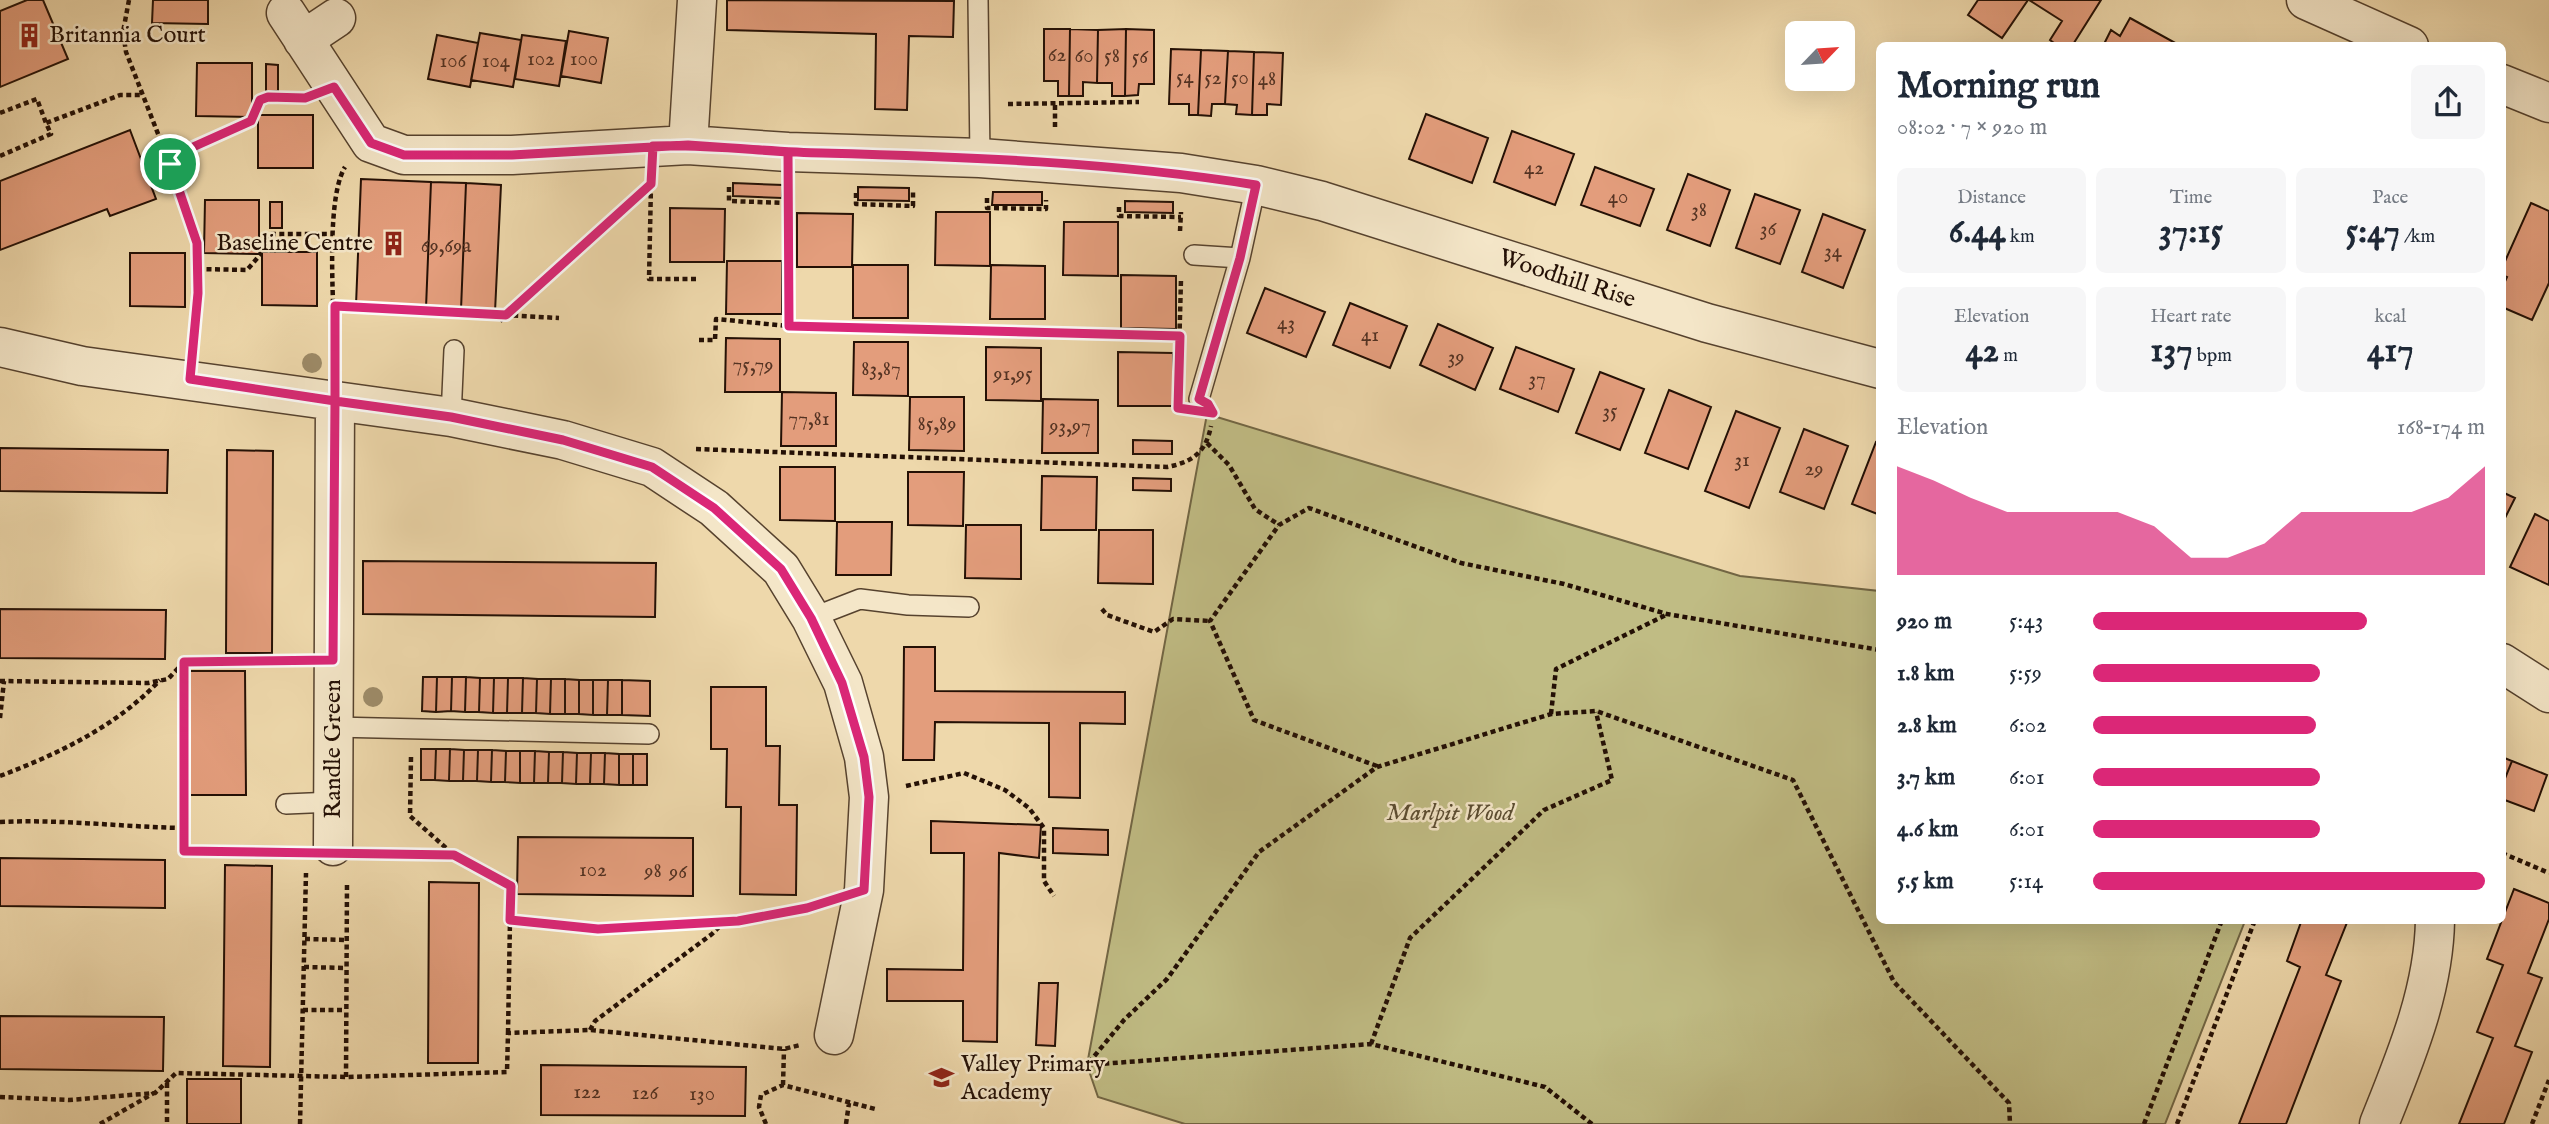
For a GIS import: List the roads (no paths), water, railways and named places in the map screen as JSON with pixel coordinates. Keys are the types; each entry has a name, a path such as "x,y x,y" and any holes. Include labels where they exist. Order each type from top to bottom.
{"street":[{"path":"688,145 697,0"},
{"path":"2306,0 2400,42"},
{"name":"Woodhill Rise","path":"337,18 295,27 371,143 404,155 512,155 688,145 788,152 980,158 1181,173 1256,185 1322,201 1707,323 1876,368"},
{"path":"2506,86 2549,103"},
{"path":"0,347 82,366 451,417 563,440 652,467 714,508 781,569 811,618 842,683 864,757 869,797 864,890 834,1035"},
{"name":"Randle Green","path":"331,859 335,401"},
{"path":"2506,666 2549,693"},
{"path":"2379,1124 2413,1036 2435,949 2435,924"}],"lane":[{"path":"978,0 980,158"},
{"path":"1199,399 1240,258 1256,185"},
{"path":"1187,250 1240,258"},
{"path":"451,417 454,350"},
{"path":"811,618 860,598 908,605 969,607"},
{"path":"334,727 649,734"},
{"path":"286,804 333,802"}],"place":[{"name":"Britannia Court","path":"29,35"},
{"name":"Baseline Centre","path":"393,243"},
{"name":"Valley Primary Academy","path":"941,1078"}],"park label":[{"name":"Marlpit Wood","path":"1450,813"}]}
